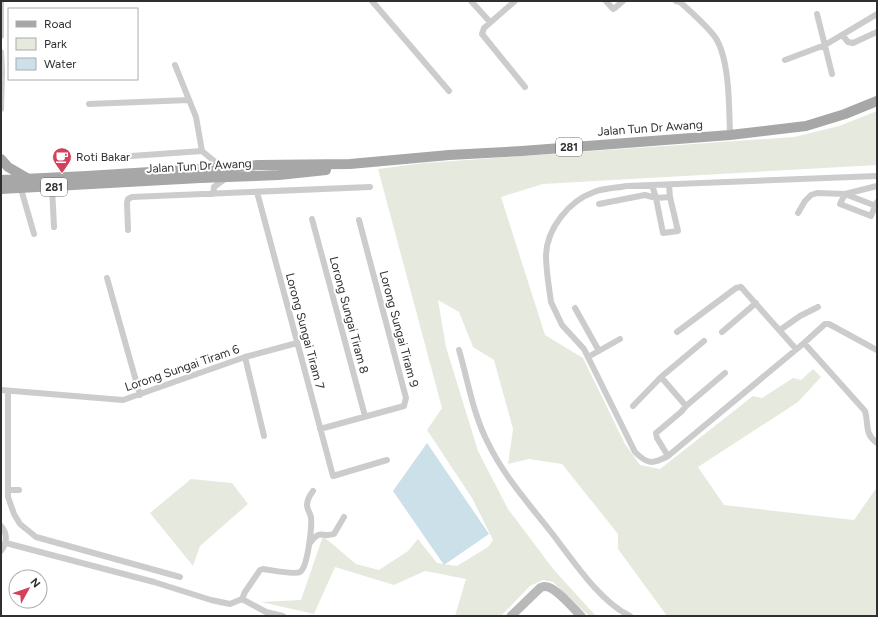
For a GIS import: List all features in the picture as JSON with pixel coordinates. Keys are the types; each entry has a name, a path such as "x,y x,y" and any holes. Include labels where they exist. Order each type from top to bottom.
{"main road":[{"name":"Jalan Tun Dr Awang","path":"6,189 52,187 200,173 226,166 350,164 449,154 522,151 730,135 806,126 846,114 877,101"},
{"path":"1,160 8,167 27,178"},
{"name":"Jalan Tun Dr Awang","path":"1,180 200,173 228,177 279,175 331,169 350,164"},
{"path":"1,198 6,189"}],"street":[{"path":"1,1 1,36"},
{"path":"372,1 449,91"},
{"path":"471,1 490,22"},
{"path":"515,1 490,22 482,31 483,37 525,87"},
{"path":"606,1 613,9 623,1"},
{"path":"676,1 680,2 703,23 716,38 722,53 727,77 730,135"},
{"path":"817,14 832,74"},
{"path":"785,60 825,45 877,14"},
{"path":"842,35 848,42 853,43 877,32"},
{"path":"1,52 1,108"},
{"path":"175,65 196,117 204,152 208,158 200,173 211,188 213,194"},
{"path":"89,104 189,100"},
{"path":"204,152 218,164 226,166"},
{"name":"Jalan Tun Dr Awang","path":"117,157 204,152"},
{"path":"798,213 805,200 811,195 817,193 845,194 861,191 874,187 874,176 670,186 652,185 605,189 594,192 581,198 570,206 553,229 548,241 546,255 552,306 562,326 581,345 588,357 635,452 648,462 657,462 668,456 825,324 829,324 877,350"},
{"path":"213,194 214,187 228,177"},
{"path":"861,177 861,191"},
{"path":"652,185 663,234 678,231 670,197 670,186"},
{"path":"52,187 54,227"},
{"path":"128,230 127,203 128,199 132,198 370,187"},
{"path":"21,189 34,234"},
{"name":"Lorong Sungai Tiram 7","path":"257,192 333,476 387,460"},
{"path":"845,194 876,204 870,216 840,204 845,194"},
{"path":"599,204 645,195 656,198 670,197"},
{"name":"Lorong Sungai Tiram 8","path":"312,220 366,416"},
{"name":"Lorong Sungai Tiram 9","path":"320,429 404,406 406,398 359,220"},
{"path":"107,278 140,395"},
{"path":"677,332 738,287 744,288 796,349"},
{"path":"722,332 756,303"},
{"path":"575,308 599,351"},
{"path":"780,330 800,316 818,308"},
{"path":"588,357 620,339"},
{"path":"633,406 661,377 704,341"},
{"name":"Lorong Sungai Tiram 6","path":"1,390 123,400 245,357 297,343"},
{"path":"804,343 865,411 867,417 868,434 873,441 877,443"},
{"path":"459,350 474,410 487,442 500,467 594,586 624,613 630,616"},
{"path":"245,357 264,436"},
{"path":"668,456 656,435 686,406 725,373"},
{"path":"661,377 686,406"},
{"path":"8,391 8,490 10,504 20,524 36,537 180,577"},
{"path":"8,490 19,490"},
{"path":"6,543 154,582 211,600 230,604 242,598 260,570 263,569 295,573 300,572 306,563 311,519 307,507 309,496 313,491"},
{"path":"309,544 318,534 334,534 344,517"},
{"path":"1,526 5,533 6,543 1,550"},
{"path":"511,616 538,589 543,586 554,590 581,616"},
{"path":"242,598 266,612 283,616"}],"green space":[{"path":"877,111 877,165 543,184 501,197 545,335 583,358 625,444 640,465 660,469 753,396 762,398 793,378 801,380 813,369 821,377 798,402 698,467 724,505 854,520 877,487 877,616 667,616 618,549 618,534 562,464 529,459 508,464 513,429 494,360 473,347 459,312 438,300 446,347 478,451 508,509 554,570 596,616 589,616 553,582 543,580 530,586 501,616 455,616 466,579 425,571 394,585 335,567 314,614 261,602 301,600 323,536 356,564 379,570 408,551 418,539 437,563 457,566 488,547 493,540 472,498 427,430 442,408 378,169 424,163 794,137 839,126"},
{"path":"191,479 232,483 248,504 200,546 193,566 150,513"}],"water":[{"path":"427,443 489,534 444,565 393,491"}],"place":[{"name":"Roti Bakar","path":"62,174"}]}
